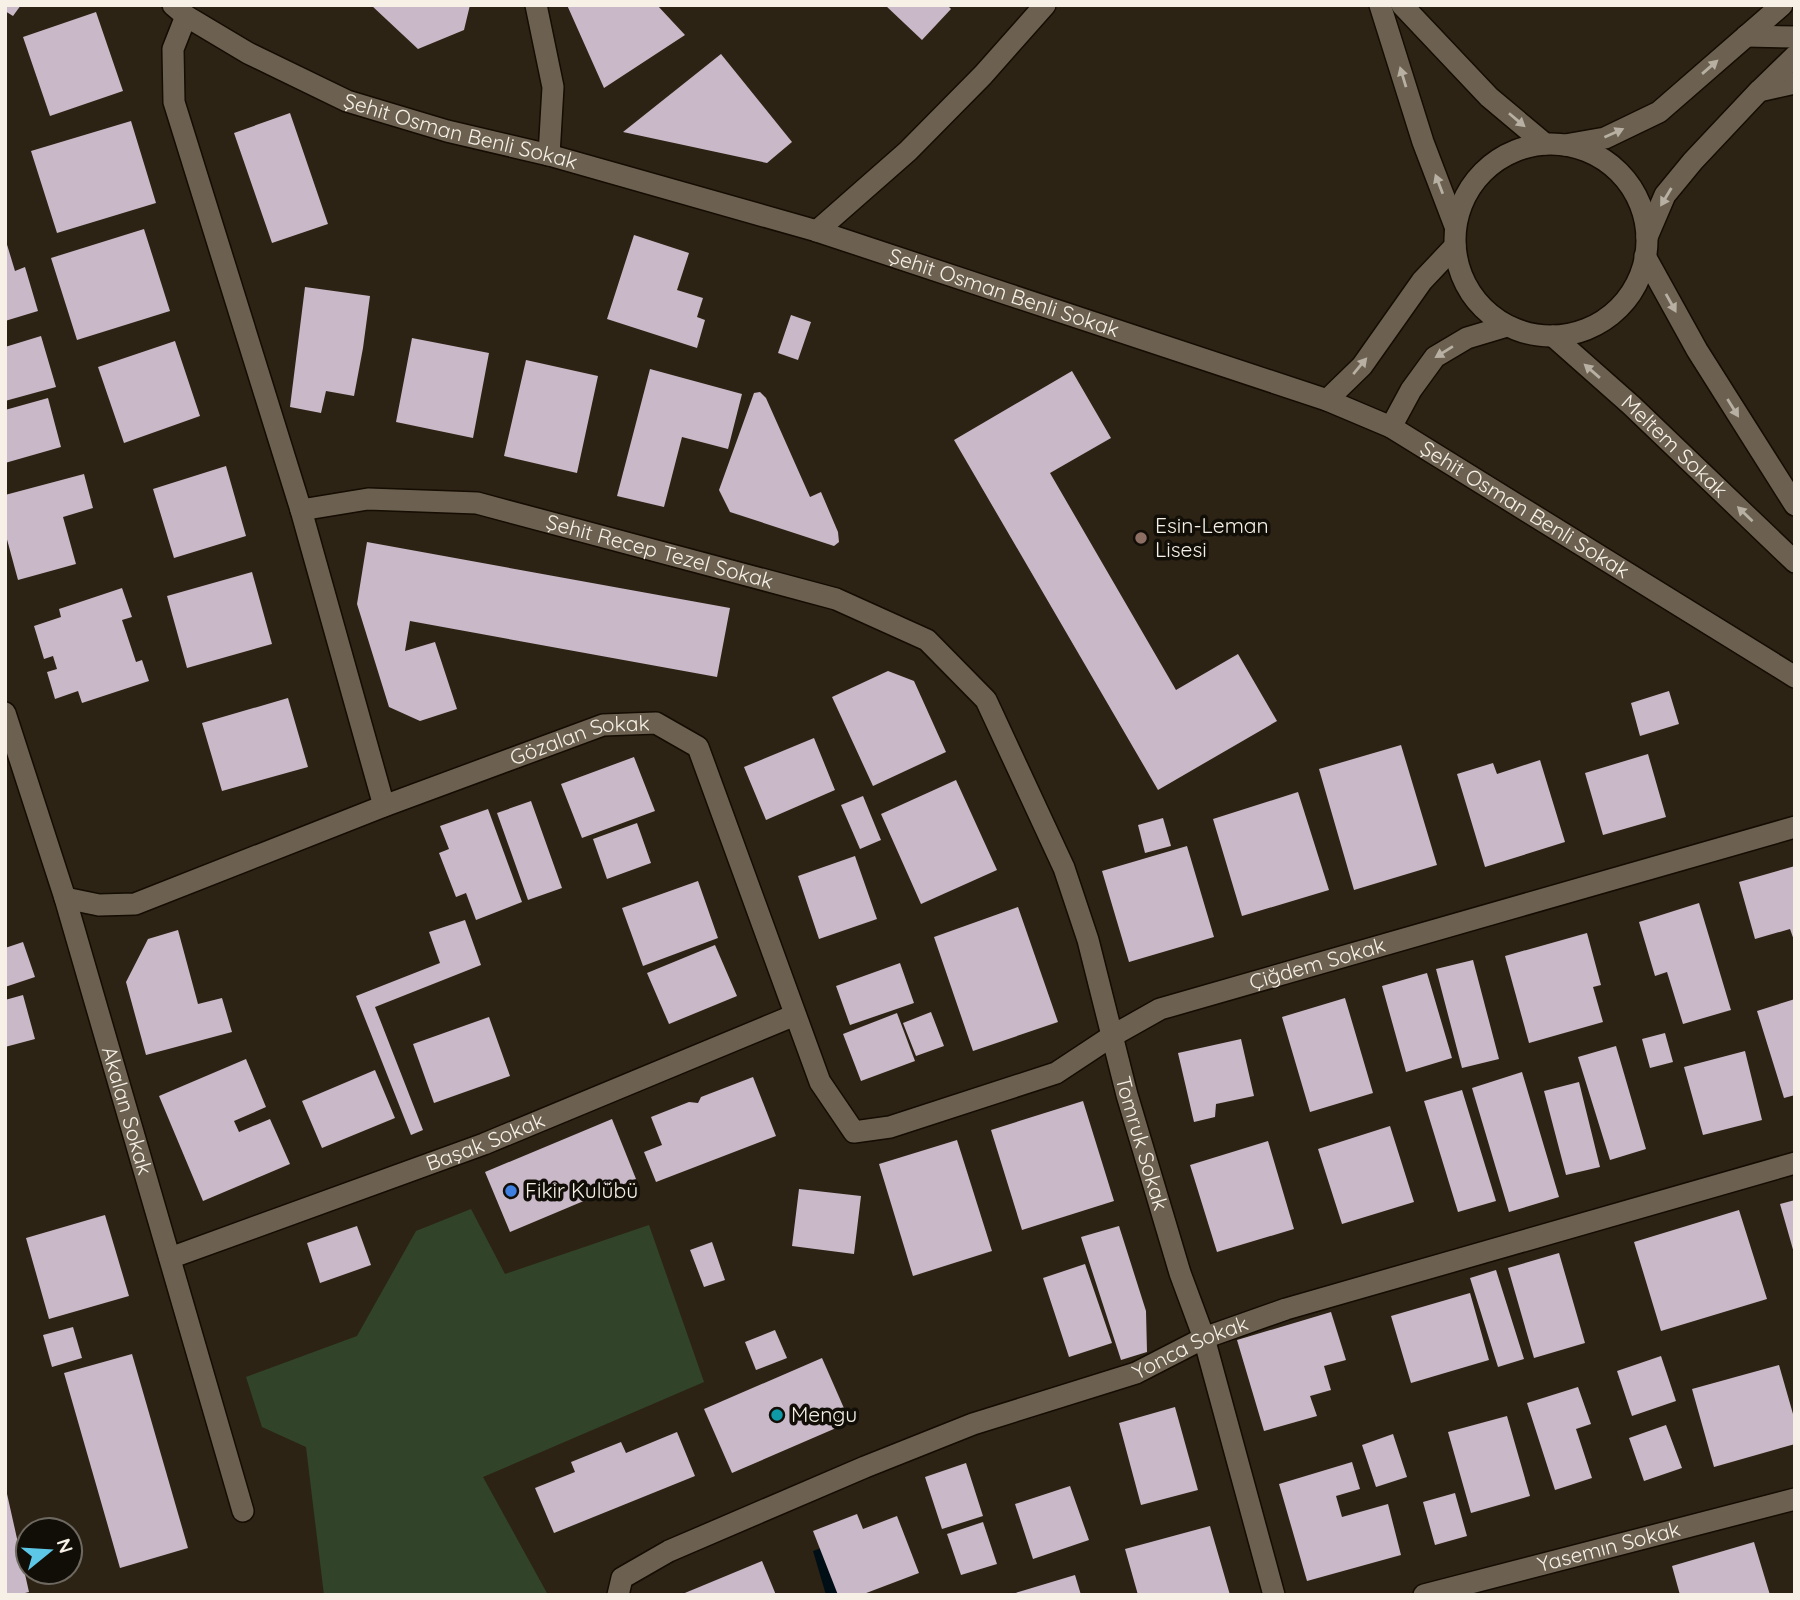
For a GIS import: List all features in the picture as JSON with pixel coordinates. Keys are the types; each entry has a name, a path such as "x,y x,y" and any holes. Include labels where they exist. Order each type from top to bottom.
{"street":[{"path":"536,5 553,87 549,155"},
{"path":"817,231 908,151 983,75 1045,5"},
{"path":"1380,5 1455,236 1458,266 1465,284 1483,308 1507,326 1536,335 1553,336 1585,331 1614,313 1634,288 1665,195 1693,161 1795,55"},
{"path":"1402,5 1489,97 1555,144 1590,152 1613,167 1631,187 1642,211 1646,247 1697,350 1795,505"},
{"path":"1327,400 1362,366 1455,236 1461,204 1473,183 1493,163 1518,150 1605,138 1659,112 1783,5"},
{"path":"179,11 173,49 174,102 301,510 384,806"},
{"name":"Şehit Osman Benli Sokak","path":"179,11 248,53 347,101 447,131 549,155 817,231 1327,400 1391,427 1795,677"},
{"path":"1746,36 1795,37"},
{"path":"1758,92 1795,83"},
{"path":"1391,427 1411,390 1435,357 1467,338 1507,326"},
{"name":"Meltem Sokak","path":"1553,336 1631,405 1795,562"},
{"name":"Şehit Recep Tezel Sokak","path":"301,510 368,499 477,503 836,599 927,640 986,700"},
{"name":"Tomruk Sokak","path":"986,700 1064,868 1088,940 1127,1095 1180,1273 1204,1338 1275,1595"},
{"name":"Akalan Sokak","path":"5,713 65,898 243,1511"},
{"name":"Gözalan Sokak","path":"65,898 99,905 135,904 384,806 603,725 656,723 698,747 820,1082 855,1132"},
{"name":"Çiğdem Sokak","path":"855,1132 890,1127 1056,1073 1112,1036 1160,1009 1795,827"},
{"name":"Başak Sokak","path":"170,1258 484,1144 795,1015"},
{"name":"Yonca Sokak","path":"618,1595 622,1578 669,1551 973,1424 1136,1373 1204,1338 1361,1286 1795,1163"},
{"name":"Yasemın Sokak","path":"1424,1595 1795,1499"}],"green space":[{"path":"471,1209 505,1274 649,1225 704,1382 483,1477 548,1595 324,1595 306,1447 262,1427 246,1377 357,1336 416,1231"}],"shaded area":[{"path":"843,1540 845,1595 826,1595 813,1551"}],"building":[{"path":"5,5 21,5 13,16 5,11"},
{"path":"371,5 470,5 464,30 418,49"},
{"path":"567,5 657,5 685,35 604,88"},
{"path":"885,5 947,5 951,9 922,40"},
{"path":"96,12 123,91 50,116 23,37"},
{"path":"721,54 792,142 767,163 623,132"},
{"path":"290,113 328,224 272,243 234,133"},
{"path":"131,121 156,203 57,233 31,151"},
{"path":"144,229 170,311 77,340 51,258"},
{"path":"634,235 689,253 677,290 703,298 697,317 705,320 697,348 607,319"},
{"path":"5,238 15,271 25,267 38,311 5,321"},
{"path":"305,287 370,296 354,396 326,391 321,413 290,407"},
{"path":"791,315 811,322 798,360 778,353"},
{"path":"41,336 56,387 5,401 5,347"},
{"path":"412,338 489,353 473,438 396,422"},
{"path":"175,341 200,416 124,443 98,367"},
{"path":"526,360 598,376 577,473 504,456"},
{"path":"650,369 742,394 728,449 682,437 664,507 617,496"},
{"path":"1072,371 1111,438 1050,473 1176,690 1238,654 1277,721 1158,790 954,440"},
{"path":"760,392 766,398 810,497 821,492 838,532 839,542 834,546 730,512 719,490 754,393"},
{"path":"48,398 61,447 5,463 5,410"},
{"path":"226,466 246,536 174,558 153,489"},
{"path":"84,474 93,508 63,517 76,564 18,580 5,532 5,495"},
{"path":"367,542 730,608 717,677 410,621 405,651 435,642 457,709 420,721 389,707 357,604"},
{"path":"252,572 272,644 187,668 167,596"},
{"path":"122,588 132,617 122,620 136,662 142,660 149,681 82,703 78,691 55,699 47,672 57,669 53,656 44,659 34,626 61,617 59,609"},
{"path":"888,671 914,681 946,752 873,786 832,697"},
{"path":"1669,691 1679,724 1640,736 1631,703"},
{"path":"288,698 308,767 222,791 202,723"},
{"path":"814,738 835,790 766,820 744,767"},
{"path":"1401,745 1437,865 1354,890 1319,769"},
{"path":"1648,754 1666,817 1603,835 1585,773"},
{"path":"634,757 655,811 582,838 561,784"},
{"path":"1540,760 1565,842 1485,867 1457,774 1493,763 1497,774"},
{"path":"956,780 997,870 921,904 881,814"},
{"path":"1298,792 1329,890 1242,916 1213,819"},
{"path":"863,796 881,840 860,849 841,805"},
{"path":"531,801 562,888 528,900 497,813"},
{"path":"488,809 522,902 476,920 466,893 456,897 439,853 449,849 440,826"},
{"path":"1163,818 1171,846 1145,853 1138,825"},
{"path":"637,823 651,863 607,879 593,839"},
{"path":"1187,846 1214,937 1129,962 1102,871"},
{"path":"855,856 877,919 819,939 798,876"},
{"path":"1795,866 1795,943 1790,929 1755,939 1739,882"},
{"path":"698,881 718,938 643,966 622,908"},
{"path":"1699,903 1731,1010 1683,1024 1667,972 1655,976 1639,922"},
{"path":"1018,907 1058,1022 973,1051 934,937"},
{"path":"465,920 481,965 375,1007 423,1130 411,1135 356,996 440,963 429,932"},
{"path":"178,930 198,1004 222,998 232,1032 146,1055 126,982 148,939"},
{"path":"1587,933 1601,985 1593,987 1603,1022 1529,1043 1505,956"},
{"path":"23,942 35,977 5,987 5,948"},
{"path":"715,945 737,996 669,1024 647,973"},
{"path":"1473,960 1499,1059 1462,1068 1436,969"},
{"path":"900,963 914,1003 850,1025 836,986"},
{"path":"1427,973 1452,1058 1406,1072 1382,986"},
{"path":"23,995 35,1039 5,1047 5,1000"},
{"path":"1345,998 1373,1093 1310,1112 1282,1017"},
{"path":"1795,999 1795,1095 1784,1098 1757,1011"},
{"path":"931,1012 944,1046 916,1056 903,1023"},
{"path":"897,1013 915,1061 861,1081 843,1034"},
{"path":"489,1017 510,1076 434,1103 413,1044"},
{"path":"1665,1033 1673,1062 1650,1068 1642,1039"},
{"path":"1241,1039 1254,1096 1216,1104 1215,1117 1194,1122 1178,1053"},
{"path":"1616,1046 1646,1149 1610,1160 1578,1057"},
{"path":"1745,1051 1762,1120 1703,1135 1684,1067"},
{"path":"246,1059 266,1107 234,1121 239,1132 270,1119 290,1164 203,1201 159,1096"},
{"path":"375,1070 395,1118 322,1148 302,1101"},
{"path":"1522,1072 1559,1197 1509,1212 1472,1088"},
{"path":"753,1077 776,1136 656,1182 644,1152 662,1145 651,1117 689,1102 698,1103 701,1097"},
{"path":"1579,1082 1600,1167 1566,1175 1544,1091"},
{"path":"1462,1090 1496,1201 1458,1212 1424,1101"},
{"path":"1083,1101 1114,1201 1022,1230 991,1130"},
{"path":"612,1119 636,1179 510,1232 485,1172"},
{"path":"1390,1126 1414,1202 1342,1224 1318,1149"},
{"path":"957,1140 992,1251 913,1276 879,1164"},
{"path":"1268,1141 1294,1229 1217,1252 1190,1165"},
{"path":"799,1189 861,1196 854,1254 792,1246"},
{"path":"1795,1200 1795,1253 1794,1253 1780,1204"},
{"path":"1739,1210 1767,1299 1661,1331 1634,1242"},
{"path":"105,1215 129,1296 49,1319 26,1238"},
{"path":"357,1226 371,1265 320,1283 307,1243"},
{"path":"1119,1226 1146,1311 1147,1352 1121,1360 1081,1237"},
{"path":"712,1242 725,1280 704,1287 690,1250"},
{"path":"1559,1253 1585,1343 1534,1358 1508,1268"},
{"path":"1085,1264 1112,1343 1069,1357 1043,1278"},
{"path":"1496,1270 1524,1359 1498,1367 1470,1278"},
{"path":"1470,1293 1489,1360 1411,1383 1391,1316"},
{"path":"1331,1312 1346,1360 1324,1366 1331,1390 1310,1396 1317,1416 1264,1431 1237,1340"},
{"path":"73,1327 82,1358 52,1367 43,1335"},
{"path":"775,1330 787,1358 756,1370 745,1342"},
{"path":"132,1354 188,1548 120,1568 64,1373"},
{"path":"1661,1356 1676,1401 1632,1416 1617,1371"},
{"name":"Mengu","path":"822,1358 850,1422 732,1473 704,1409"},
{"path":"1779,1365 1795,1421 1795,1444 1714,1467 1692,1389"},
{"path":"1578,1387 1591,1424 1576,1429 1592,1478 1555,1490 1527,1403"},
{"path":"1175,1407 1198,1490 1141,1505 1119,1423"},
{"path":"1507,1416 1530,1496 1471,1513 1448,1432"},
{"path":"1666,1425 1682,1468 1644,1481 1629,1438"},
{"path":"677,1432 695,1476 554,1533 535,1488 575,1472 571,1462 621,1442 626,1453"},
{"path":"1393,1434 1407,1477 1376,1487 1362,1445"},
{"path":"1352,1462 1360,1489 1336,1496 1342,1517 1388,1504 1401,1555 1307,1581 1279,1484"},
{"path":"966,1463 983,1516 942,1529 925,1477"},
{"path":"5,1485 14,1525 14,1586 28,1586 29,1592 5,1595"},
{"path":"1070,1486 1089,1540 1033,1559 1015,1504"},
{"path":"1455,1493 1467,1536 1435,1545 1423,1502"},
{"path":"857,1514 863,1529 897,1516 919,1573 861,1595 838,1595 813,1531"},
{"path":"983,1522 997,1564 961,1575 947,1534"},
{"path":"1210,1526 1230,1595 1138,1595 1125,1549"},
{"path":"1754,1542 1770,1595 1680,1595 1672,1566"},
{"path":"762,1561 776,1595 680,1595"},
{"path":"1075,1575 1081,1595 1012,1595 1012,1594"}],"place":[{"name":"Esin-Leman Lisesi","path":"1141,538"},
{"name":"Fikir Kulübü","path":"511,1191"},
{"name":"Mengu","path":"777,1415"}]}
